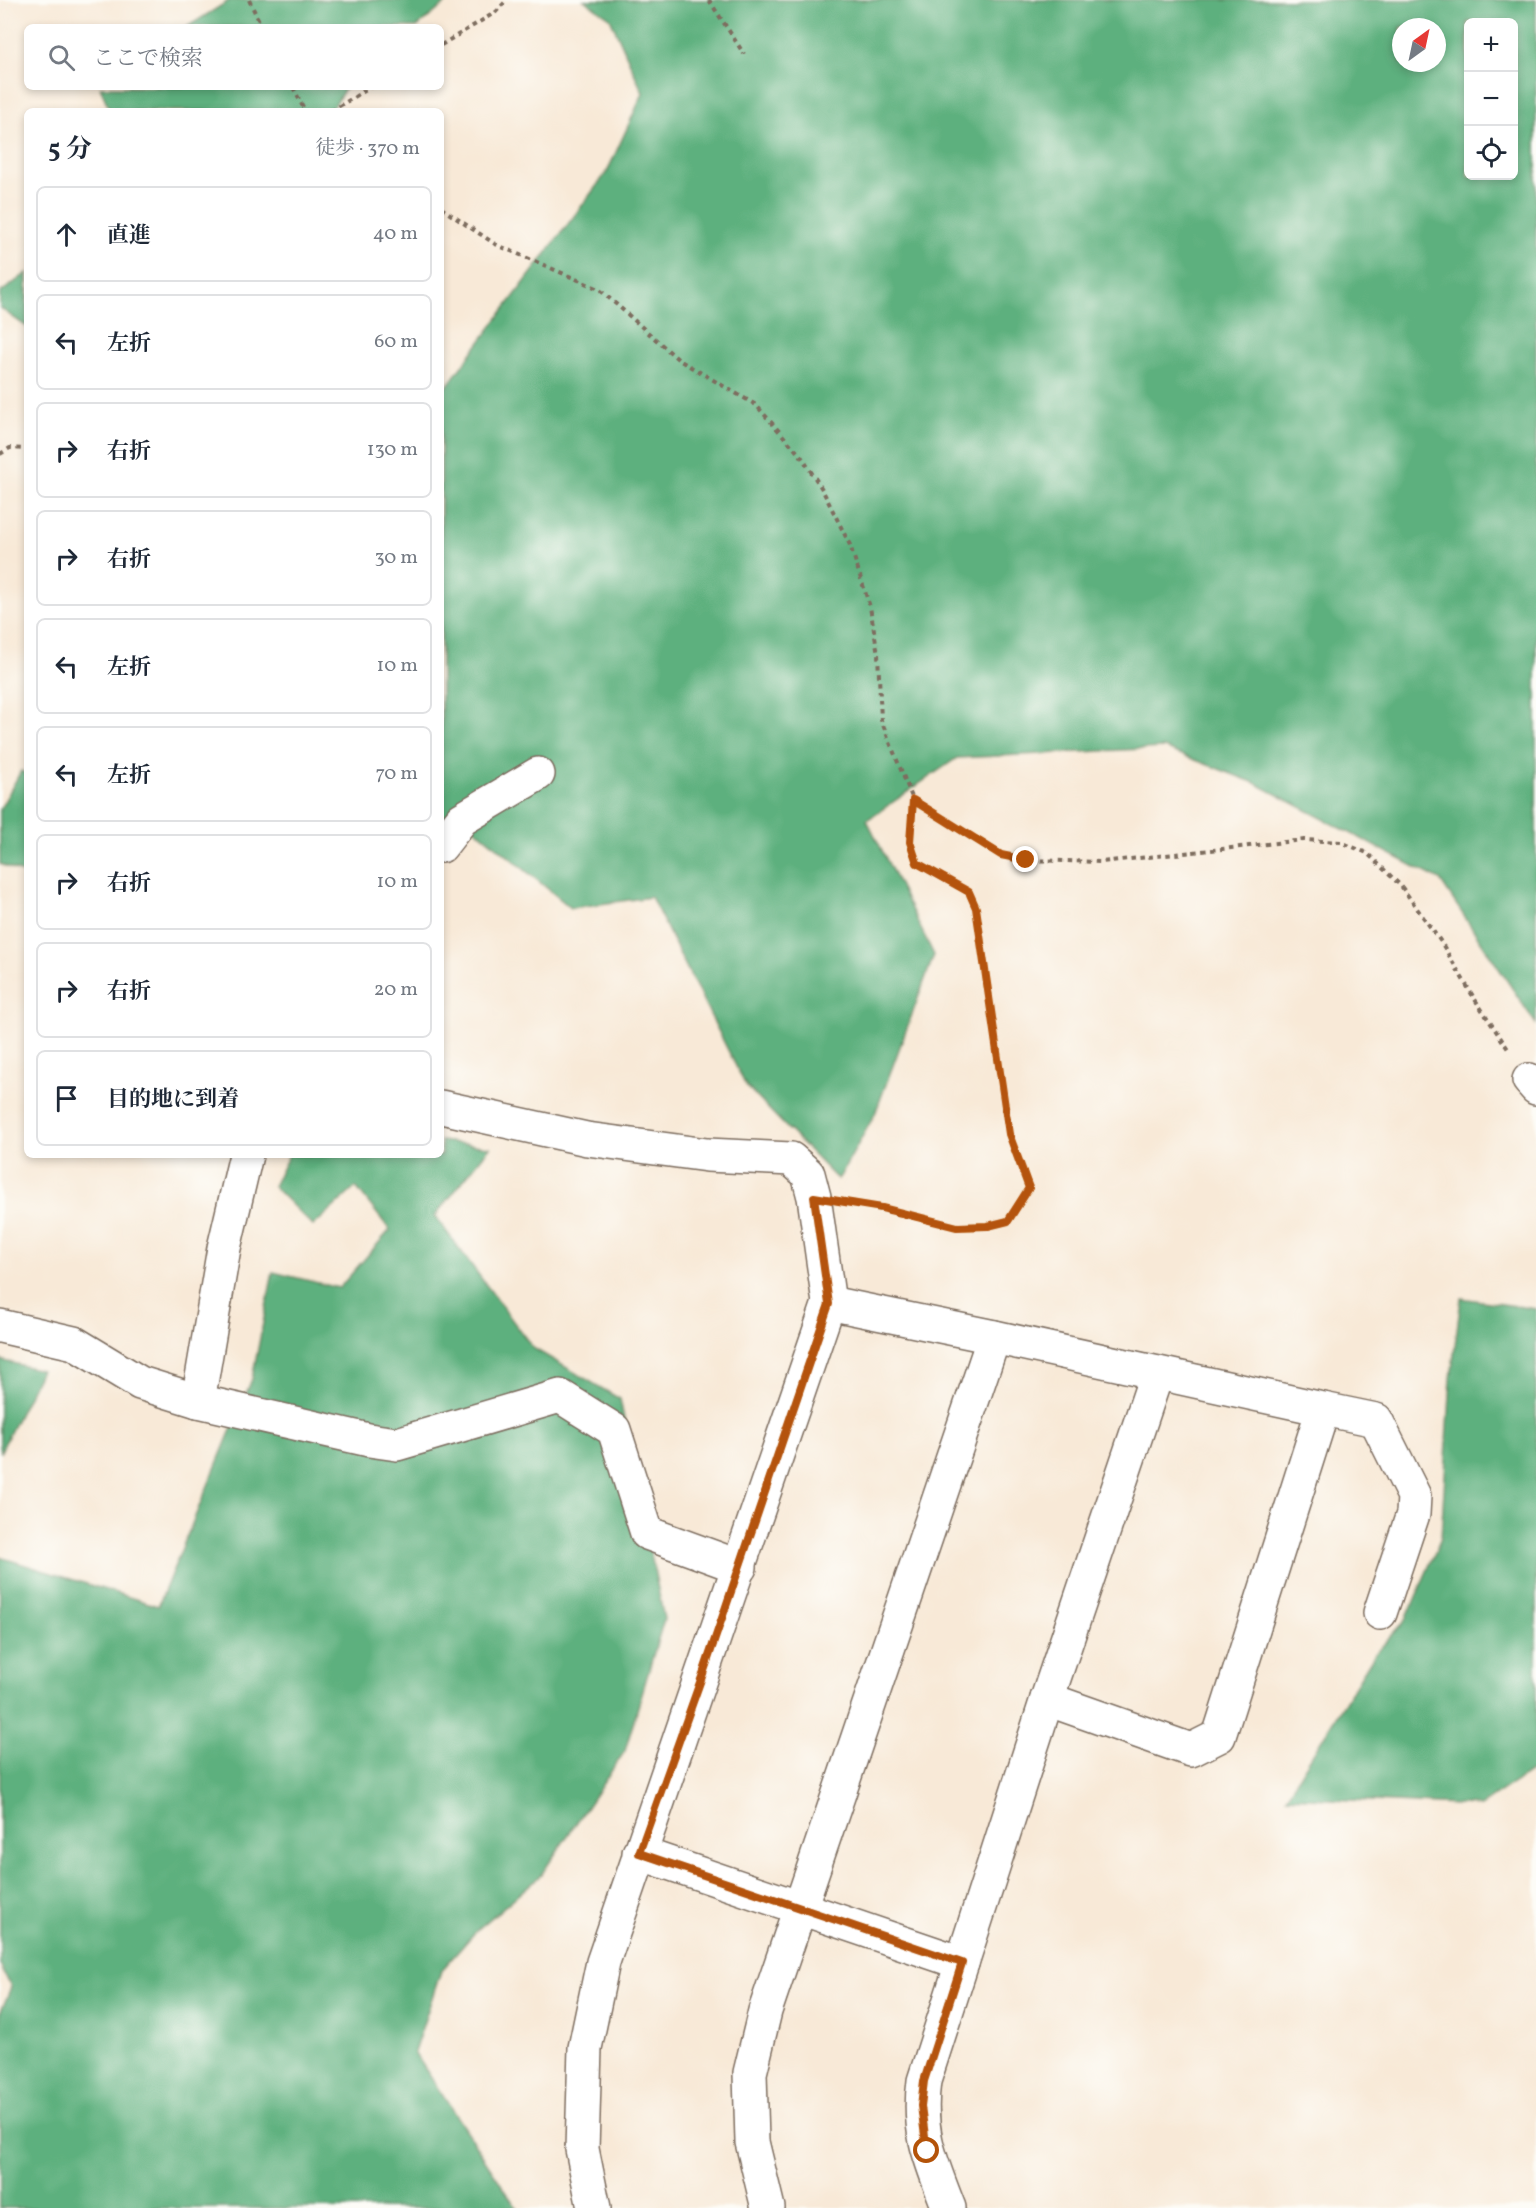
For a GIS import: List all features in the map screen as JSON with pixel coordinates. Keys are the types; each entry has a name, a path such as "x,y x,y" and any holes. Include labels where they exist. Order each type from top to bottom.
{"street":[{"path":"444,842 462,819 538,774"},
{"path":"444,1108 587,1138 707,1155 791,1158 807,1174 814,1197 829,1304 603,1962 585,2048 582,2150 594,2208"},
{"path":"198,1401 224,1248 245,1158"},
{"path":"829,1304 994,1337 1376,1420 1414,1496 1413,1514 1380,1613"},
{"path":"0,1326 74,1343 140,1383 198,1401 369,1440 398,1444 560,1396 614,1430 647,1533 740,1567"},
{"path":"768,2208 752,2142 750,2073 765,2011 994,1337"},
{"path":"949,2208 927,2151 921,2106 924,2081 1047,1699 1157,1373"},
{"path":"1047,1699 1191,1750 1219,1736 1323,1409"},
{"path":"639,1853 962,1963"}],"path":[{"path":"249,0 261,24"},
{"path":"444,43 496,12 507,0"},
{"path":"709,0 744,54"},
{"path":"294,90 303,108"},
{"path":"336,108 365,90"},
{"path":"444,210 495,244 599,289 679,360 756,405 801,456 822,489 850,545 870,607 878,654 881,720 913,800 910,842 917,863 969,892 976,908 1009,1134 1029,1188 1008,1221 988,1226 957,1227 882,1208 814,1197"},
{"path":"0,454 10,448 24,449"},
{"path":"913,800 1001,855 1026,860 1102,862 1304,840 1341,843 1367,853 1401,886 1441,942 1474,998 1532,1084"}],"green space":[{"path":"230,0 450,0 421,24 192,24"},
{"path":"584,0 1536,0 1536,1024 1440,880 1255,783 1164,748 957,758 867,820 934,955 875,1114 838,1180 746,1086 651,897 571,908 463,819 444,834 444,388 607,172 643,93 610,18"},
{"path":"101,90 344,90 333,108 109,108"},
{"path":"24,275 24,325 0,308 0,293"},
{"path":"21,771 24,772 24,874 0,864 0,809"},
{"path":"444,1141 490,1147 435,1216 533,1348 620,1399 664,1619 625,1751 541,1875 477,1930 441,1971 414,2052 517,2208 0,2208 0,2014 11,1987 0,1965 0,1557 158,1606 252,1379 273,1272 339,1288 390,1230 356,1187 313,1226 273,1186 287,1158 444,1158"},
{"path":"1461,1298 1536,1309 1536,1768 1480,1806 1286,1797 1374,1655 1406,1620 1441,1538 1451,1378"},
{"path":"0,1360 41,1370 0,1453"}],"route":[{"path":"927,2151 921,2106 924,2081 962,1963 639,1853 704,1671 829,1304 814,1197 882,1208 957,1227 988,1226 1008,1221 1029,1188 1009,1134 976,908 969,892 917,863 910,842 913,800 1001,855 1026,860"}]}
